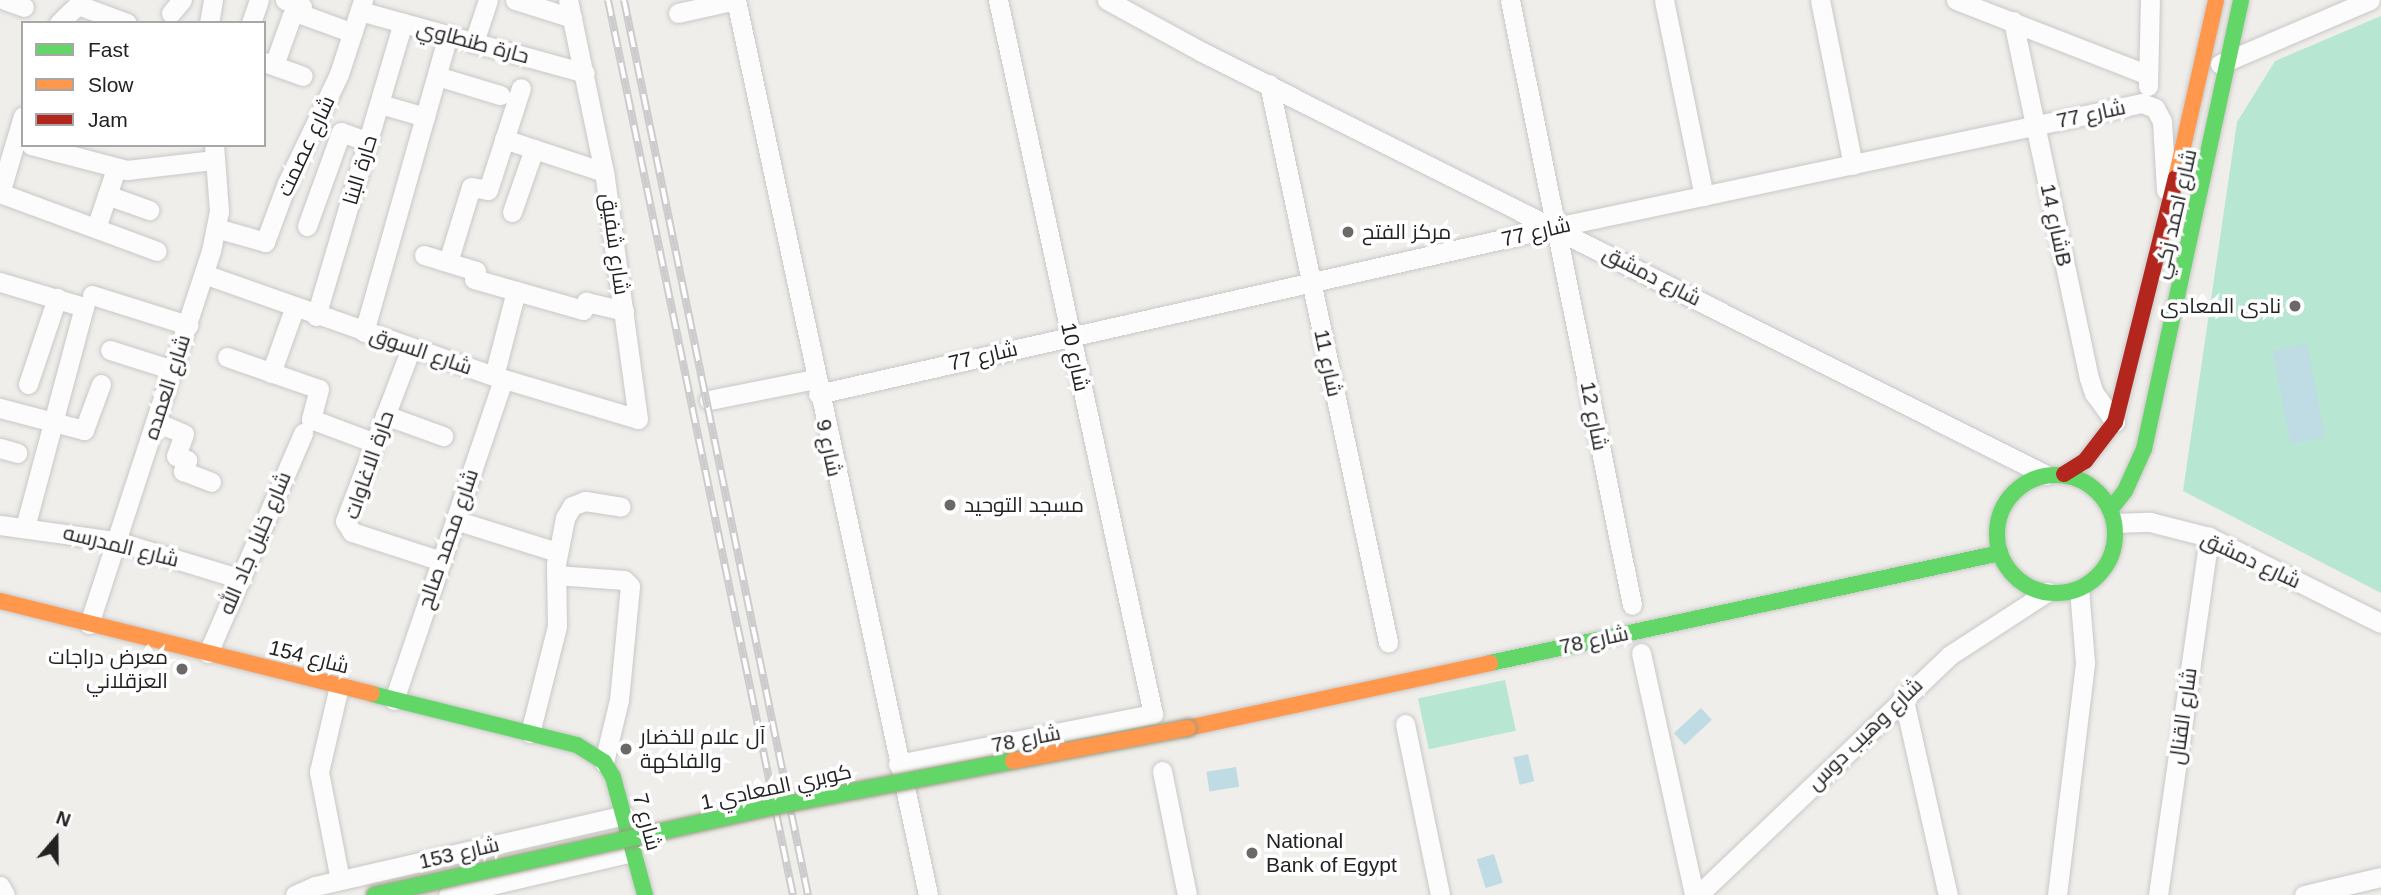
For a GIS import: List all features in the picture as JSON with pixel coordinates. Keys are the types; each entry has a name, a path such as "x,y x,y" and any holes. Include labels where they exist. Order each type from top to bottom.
{"street":[{"path":"5,0 24,7"},
{"path":"209,21 213,0"},
{"path":"252,21 259,0"},
{"path":"474,42 488,0"},
{"path":"515,0 570,9"},
{"path":"678,13 736,0"},
{"name":"شارع 9","path":"736,0 816,386 928,895"},
{"name":"شارع 10","path":"998,0 1153,714"},
{"name":"شارع دمشق","path":"1107,0 1269,84 2055,475"},
{"name":"شارع 12","path":"1510,0 1632,605"},
{"path":"1664,0 1703,196"},
{"path":"1820,0 1853,165"},
{"path":"1956,0 2006,12 2148,75"},
{"path":"2149,104 2150,0"},
{"name":"شارع احمد زكي","path":"2055,475 2102,443 2115,422 2203,71 2216,0"},
{"name":"شارع احمد زكي","path":"2112,517 2136,471 2147,438 2231,58 2241,0"},
{"path":"2203,71 2370,0"},
{"path":"61,21 81,2 123,21"},
{"name":"حارة طنطاوي","path":"362,6 403,23 585,73"},
{"name":"شارع عصمت","path":"216,228 265,242 362,6"},
{"path":"303,76 269,63 288,8 302,7 301,14 353,33"},
{"name":"شارع شفيق","path":"570,9 604,172 639,417"},
{"name":"شارع 14B","path":"2006,12 2035,126 2089,378 2094,394 2115,422"},
{"name":"حارة البنا","path":"316,316 403,23"},
{"path":"364,332 448,35"},
{"path":"437,76 500,95"},
{"name":"شارع 11","path":"1269,84 1388,642"},
{"path":"448,262 471,187 487,190 521,88"},
{"path":"380,104 425,117"},
{"name":"شارع 77","path":"709,400 816,386 1070,336 1556,227 2149,104 2162,121 2167,209"},
{"path":"307,226 341,132 368,142"},
{"path":"504,139 604,172"},
{"path":"17,141 0,193 157,251"},
{"path":"38,147 116,169 214,153"},
{"path":"512,212 534,149"},
{"name":"شارع العمده","path":"89,624 204,274 216,228 219,193 214,153"},
{"path":"96,228 116,169"},
{"path":"107,195 149,210"},
{"path":"424,255 476,271 474,279 583,310 586,302 624,311"},
{"name":"شارع السوق","path":"204,274 294,309 498,377 639,417"},
{"path":"0,282 57,298 88,302 188,325"},
{"name":"شارع محمد صالح","path":"394,700 455,520 498,377 516,291"},
{"path":"28,384 57,298"},
{"path":"25,527 88,302"},
{"path":"271,373 294,309"},
{"name":"حارة الاغاوات","path":"411,348 346,526 352,532 441,561"},
{"path":"110,350 173,370"},
{"path":"227,357 320,392 311,419 375,443"},
{"path":"0,408 86,429 101,384"},
{"path":"385,415 443,436"},
{"path":"156,422 183,433 176,456 187,460 183,471 212,482"},
{"path":"2115,422 2147,438"},
{"name":"شارع خليل جاد الله","path":"208,653 303,433"},
{"path":"2055,475 2092,487 2112,517 2112,555 2098,575 2079,589 2047,593 2018,579 2000,553 1996,533 2011,495 2055,475"},
{"path":"530,733 557,626 557,552 572,506 585,501 621,507"},
{"name":"شارع دمشق","path":"2112,517 2150,522 2209,537 2381,623"},
{"path":"455,520 557,552"},
{"name":"شارع المدرسه","path":"0,524 116,541 241,579"},
{"name":"شارع القنال","path":"2158,895 2209,537"},
{"name":"شارع 78","path":"1188,728 2000,553"},
{"path":"556,575 624,580 630,587 619,700 604,762"},
{"path":"2057,895 2085,663 2079,589"},
{"name":"شارع وهيب دوس","path":"1696,895 1903,696 1970,640 2047,593"},
{"name":"شارع 154","path":"0,601 578,745 604,762"},
{"path":"1641,653 1696,895"},
{"path":"339,686 319,772 340,880"},
{"path":"1903,696 1948,895"},
{"name":"شارع 78","path":"898,764 1153,714"},
{"path":"1405,724 1440,895"},
{"name":"كوبري المعادي 1","path":"375,895 776,806 1188,728"},
{"name":"شارع 7","path":"604,762 624,815 645,895"},
{"path":"1162,771 1187,895"},
{"name":"شارع 153","path":"295,895 340,880 624,815"},
{"name":"شارع 153","path":"448,895 633,852"},
{"path":"2304,895 2381,877"},
{"path":"0,886 5,895"}],"green space":[{"name":"نادى المعادى","path":"2381,16 2381,593 2183,491 2237,122 2275,61"},
{"path":"1505,680 1516,731 1429,749 1418,699"}],"water":[{"path":"2307,344 2325,437 2291,444 2273,351"},
{"path":"1701,708 1712,720 1685,745 1674,733"},
{"path":"1528,754 1534,781 1520,785 1513,757"},
{"path":"1236,767 1239,787 1209,791 1206,772"},
{"path":"1494,854 1503,883 1486,888 1477,859"}],"railway":[{"path":"608,0 793,895"},
{"path":"624,0 808,895"}],"traffic: fast":[{"path":"2110,510 2125,491 2144,449 2241,0"},
{"path":"2056,475 2079,480 2098,492 2110,511 2115,534 2110,557 2098,576 2079,588 2056,593 2033,588 2014,576 2002,557 1997,534 2002,511 2014,492 2033,480 2056,475"},
{"path":"1490,663 2000,553"},
{"path":"372,694 577,745 604,762 613,777 645,895"},
{"path":"375,895 776,806 1013,761"}],"traffic: slow":[{"path":"2176,178 2216,0"},
{"path":"0,601 372,694"},
{"path":"1188,728 1490,663"},
{"path":"1013,761 1188,728"}],"traffic: jam":[{"path":"2064,474 2085,461 2115,422 2176,178"}],"place":[{"name":"مركز الفتح","path":"1348,232"},
{"name":"نادى المعادى","path":"2295,306"},
{"name":"مسجد التوحيد","path":"950,505"},
{"name":"معرض دراجات العزقلاني","path":"182,669"},
{"name":"آل علام للخضار والفاكهة","path":"626,749"},
{"name":"National Bank of Egypt","path":"1252,853"}]}
